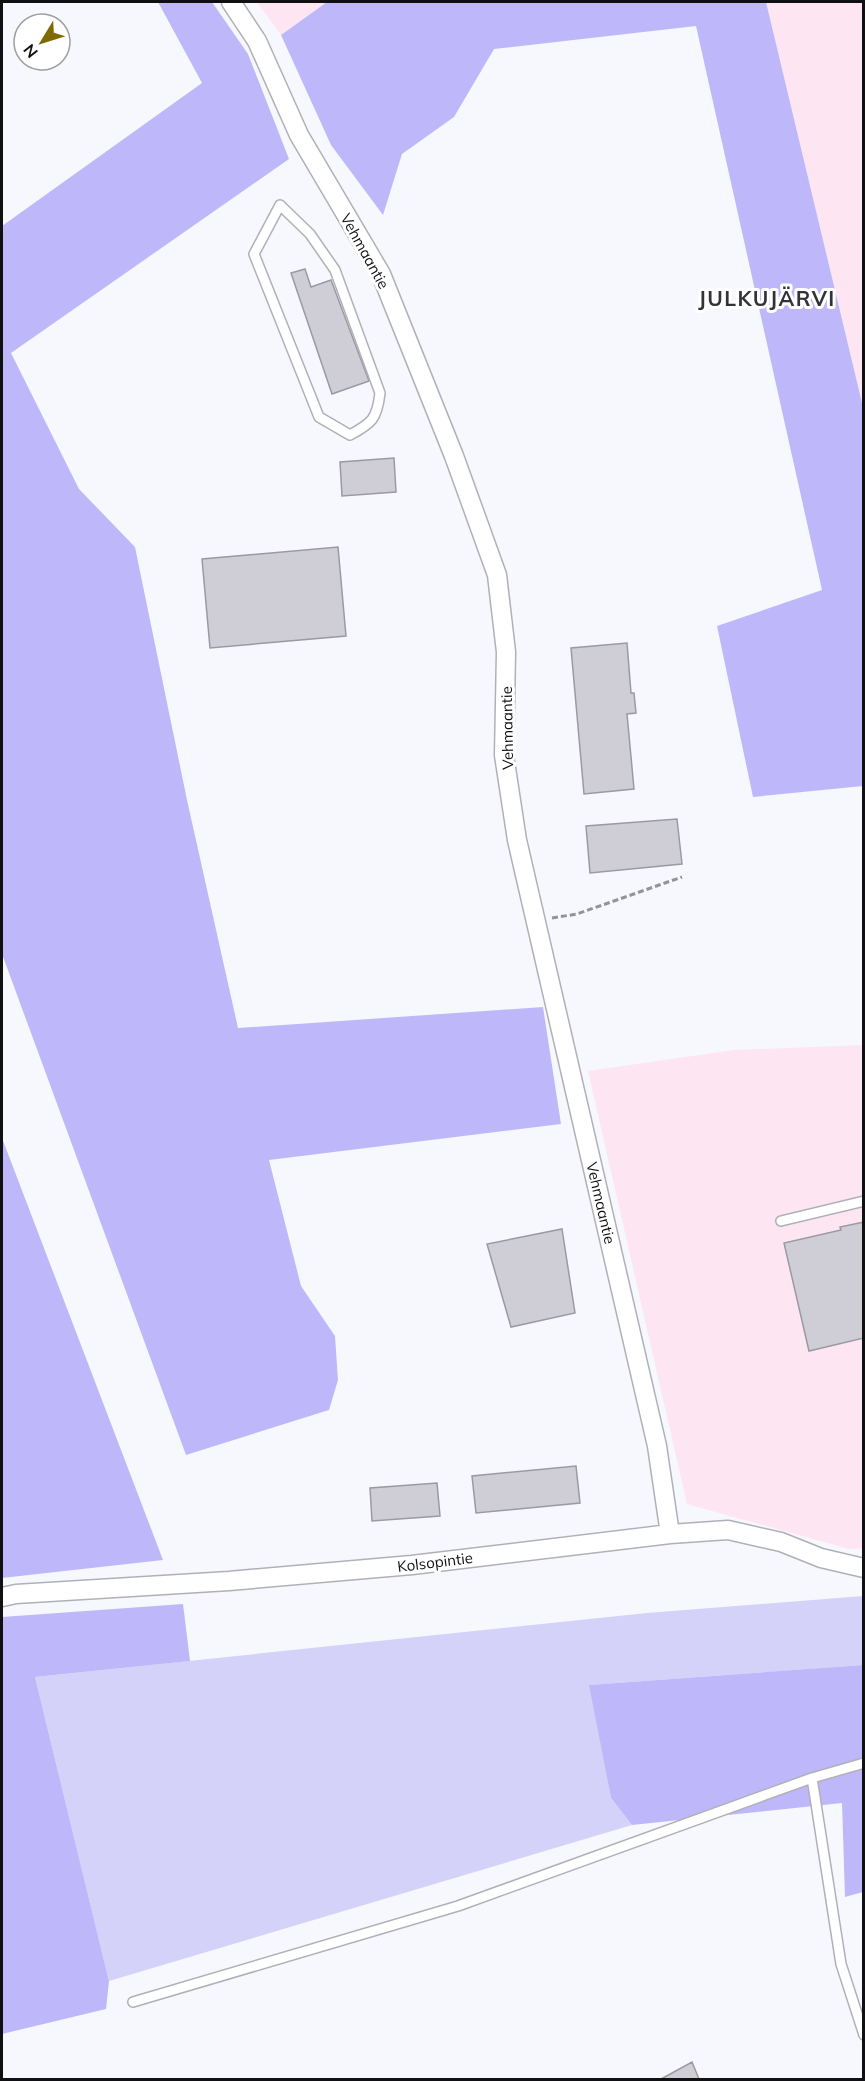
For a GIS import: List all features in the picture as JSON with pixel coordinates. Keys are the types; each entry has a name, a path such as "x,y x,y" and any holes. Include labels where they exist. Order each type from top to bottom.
{"street":[{"name":"Vehmaantie","path":"231,2 257,41 299,135 381,274 454,456 497,575 506,652 504,754 517,840 657,1446 670,1534"},
{"name":"Kolsopintie","path":"2,1597 16,1594 229,1581 412,1565 670,1534 728,1530 781,1542 821,1558 864,1568"}],"lane":[{"path":"280,205 310,234 335,270 380,393 378,410 368,425 350,435 319,417 254,254 280,205"},
{"path":"781,1221 864,1201"},
{"path":"133,2002 458,1906 812,1778 864,1764"},
{"path":"812,1778 842,1964 864,2035"}],"path":[{"path":"535,920 577,914 682,877"}],"shaded area":[{"path":"158,2 212,2 248,54 289,159 11,353 79,489 135,547 187,800 238,1028 543,1007 561,1124 269,1160 301,1286 335,1336 338,1380 329,1410 186,1455 2,954 2,226 202,83"},
{"path":"257,2 327,2 281,35"},
{"path":"327,2 766,2 863,407 863,786 753,797 717,626 822,590 696,26 494,49 454,117 402,154 383,215 331,145 281,35"},
{"path":"766,2 863,2 863,407"},
{"path":"863,1045 863,1548 849,1549 687,1504 588,1071 734,1050"},
{"path":"2,1138 163,1560 2,1578"},
{"path":"863,1596 863,1665 590,1685 611,1798 632,1825 109,1981 35,1677 647,1613"},
{"path":"183,1604 190,1661 35,1677 109,1981 106,2009 2,2034 2,1617"},
{"path":"863,1665 863,1892 845,1897 842,1803 632,1825 611,1798 589,1685"}],"building":[{"path":"305,269 311,287 331,280 369,381 332,394 291,273"},
{"path":"394,458 396,492 342,496 340,462"},
{"path":"338,547 346,636 210,648 202,559"},
{"path":"627,643 631,693 634,693 636,713 627,714 634,789 584,794 571,648"},
{"path":"677,819 682,864 590,873 586,826"},
{"path":"864,1222 864,1338 809,1351 784,1243 841,1230 840,1227"},
{"path":"562,1229 575,1313 511,1327 487,1244"},
{"path":"576,1466 580,1503 476,1513 472,1476"},
{"path":"437,1483 440,1516 372,1521 370,1488"},
{"path":"692,2062 699,2079 661,2079"}],"district":[{"name":"JULKUJÄRVI","path":"767,298"}]}
